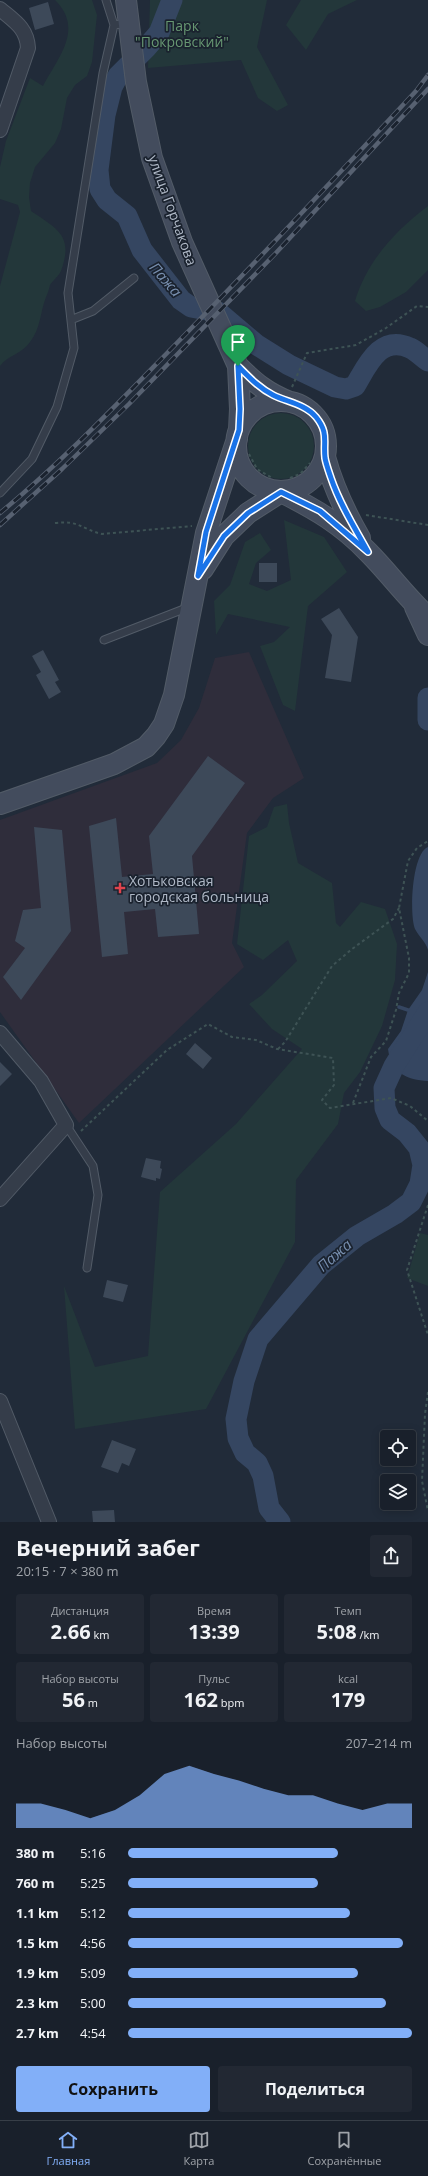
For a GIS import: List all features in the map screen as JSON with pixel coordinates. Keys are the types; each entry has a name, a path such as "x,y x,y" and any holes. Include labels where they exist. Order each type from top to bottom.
{"main road":[{"name":"улица Горчакова","path":"126,0 121,24 136,82 152,158 182,242 238,366"},
{"path":"238,366 258,386 273,395 305,408 316,417 323,429 326,443 318,459 319,471 309,482 296,489 281,484 268,490 256,484 246,474 239,463 241,439 238,366"},
{"path":"0,804 114,764 146,747 160,730 170,709 193,606 206,532 241,439 248,416 260,407 276,402 292,403"},
{"path":"318,459 368,552"},
{"path":"281,484 320,511 368,552 414,604 428,628"},
{"path":"198,576 224,536 281,484"}],"street":[{"path":"0,9 23,30 28,38 28,48 0,130"},
{"path":"0,1033 41,1081 66,1125 0,1199"},
{"path":"0,1401 49,1522"}],"lane":[{"path":"0,493 32,460 57,407 74,348 73,319 68,293 103,73 121,24 106,0"},
{"path":"73,319 93,311 134,278"},
{"path":"104,640 193,606"},
{"path":"66,1125 93,1166 98,1195 88,1268"}],"path":[{"path":"295,377 307,353 356,345 386,328 417,306 428,307"},
{"path":"241,439 257,469 281,484 300,474 318,459"},
{"path":"382,517 428,524"},
{"path":"55,523 67,521 80,524 88,531 102,534 200,525"},
{"path":"353,1104 372,1057 386,1041 396,1010 398,993 410,973 409,958 400,908 408,861 417,848 428,842"},
{"path":"277,1049 285,1042 332,966 352,949 393,919 400,908"},
{"path":"74,1137 167,1050 208,1024 232,1037 256,1040 277,1049 333,1058 334,1085 322,1100 330,1108 391,1098 410,1106 428,1121"},
{"path":"428,1205 408,1270 428,1335"},
{"path":"428,1392 424,1414 422,1481 428,1511"}],"shaded area":[{"name":"Хотьковская городская больница","path":"249,652 304,778 273,798 247,833 232,943 244,967 79,1123 0,1012 0,820 157,763 181,740 199,708 215,658"}],"green space":[{"path":"55,0 92,0 97,15 92,62 87,76 75,85 67,98 61,129 55,143 35,167 30,183 29,197 31,211 61,234 64,241 65,259 60,273 50,285 34,337 27,346 7,359 0,366 0,286 20,212 18,205 0,199 0,167 6,141 30,78 43,86 66,43 68,21"},
{"name":"Парк \"Покровский\"","path":"150,0 267,0 257,47 288,105 277,111 258,98 241,60 148,68"},
{"path":"301,0 357,0 328,14 306,50 286,25"},
{"path":"428,206 428,270 406,292 380,307 366,311 355,301 360,286 367,273 375,260 394,236"},
{"path":"274,413 288,413 300,418 309,427 314,439 312,459 305,470 288,479 274,479 262,474 253,465 248,453 248,439 253,427 262,418"},
{"path":"284,520 324,537 347,572 308,606 295,711 283,705 260,646 274,642 290,627 228,614 216,635 214,601 230,585 245,542 260,533 271,550 256,563 249,584 267,591 291,580"},
{"path":"287,804 289,823 298,863 332,883 336,923 340,927 361,902 385,909 397,944 395,980 382,1026 360,1072 344,1093 338,1124 296,1180 295,1242 206,1409 75,1429 64,1286 95,1367 148,1356 160,1192 236,1124 302,1049 272,1029 249,1004 262,995 297,961 288,940 263,960 237,944 249,836 267,827 274,807"},
{"path":"420,1233 428,1235 428,1286 407,1278"}],"water":[{"path":"428,847 428,950 426,944 415,929 412,911 412,898 418,860"},
{"path":"428,972 428,1081 413,1079 401,1074 393,1064 388,1049 401,1031 408,1010 422,990"}],"building":[{"path":"48,2 54,24 35,30 29,8"},
{"path":"259,563 277,563 277,582 259,582"},
{"path":"339,608 358,637 351,682 325,678 332,635 321,619"},
{"path":"43,650 59,680 55,682 61,692 49,699 36,675 41,672 32,656"},
{"path":"208,756 245,783 192,856 199,934 158,937 155,909 124,912 128,954 102,957 89,826 116,818 122,877 153,874 149,836"},
{"path":"34,827 62,830 71,931 21,1000 3,977 25,948 15,941 23,910 41,908"},
{"path":"195,1043 212,1058 203,1069 186,1054"},
{"path":"0,1062 12,1074 0,1086"},
{"path":"146,1158 161,1161 160,1168 162,1169 160,1179 156,1178 156,1181 141,1177"},
{"path":"107,1280 128,1285 123,1302 103,1297"},
{"path":"112,1440 136,1449 129,1466 122,1463 118,1473 101,1467"},
{"path":"114,1510 115,1522 93,1522 92,1511"}],"waterway":[{"name":"Пажа","path":"172,0 159,33 118,76 112,87 105,115 98,170 100,189 107,200 127,216 142,250 181,300 191,307 218,312 257,345 289,365 335,387 346,389 355,386 370,361 376,354 390,345 400,345 410,348 428,361"},
{"name":"Пажа","path":"428,698 428,720"},
{"path":"399,1007 408,1010"},
{"name":"Пажа","path":"280,1522 269,1508 263,1476 257,1463 245,1453 238,1438 236,1419 244,1381 258,1339 321,1265 357,1236 395,1214 411,1202 420,1184 423,1165 419,1148 407,1133 390,1120 385,1108 384,1088 394,1066 428,1012"}],"railway":[{"path":"0,513 68,452 174,346 266,251 416,91 428,75"},
{"path":"0,525 62,469 129,404 275,254 428,89"}],"place":[{"name":"Хотьковская городская больница","path":"120,888"}],"route":[{"path":"238,366 258,386 273,395 305,408 316,417 323,429 326,443 325,457 331,479 344,509 368,552 320,511 281,492 248,513 224,536 198,576 206,532 239,430 240,409 238,366"}]}
